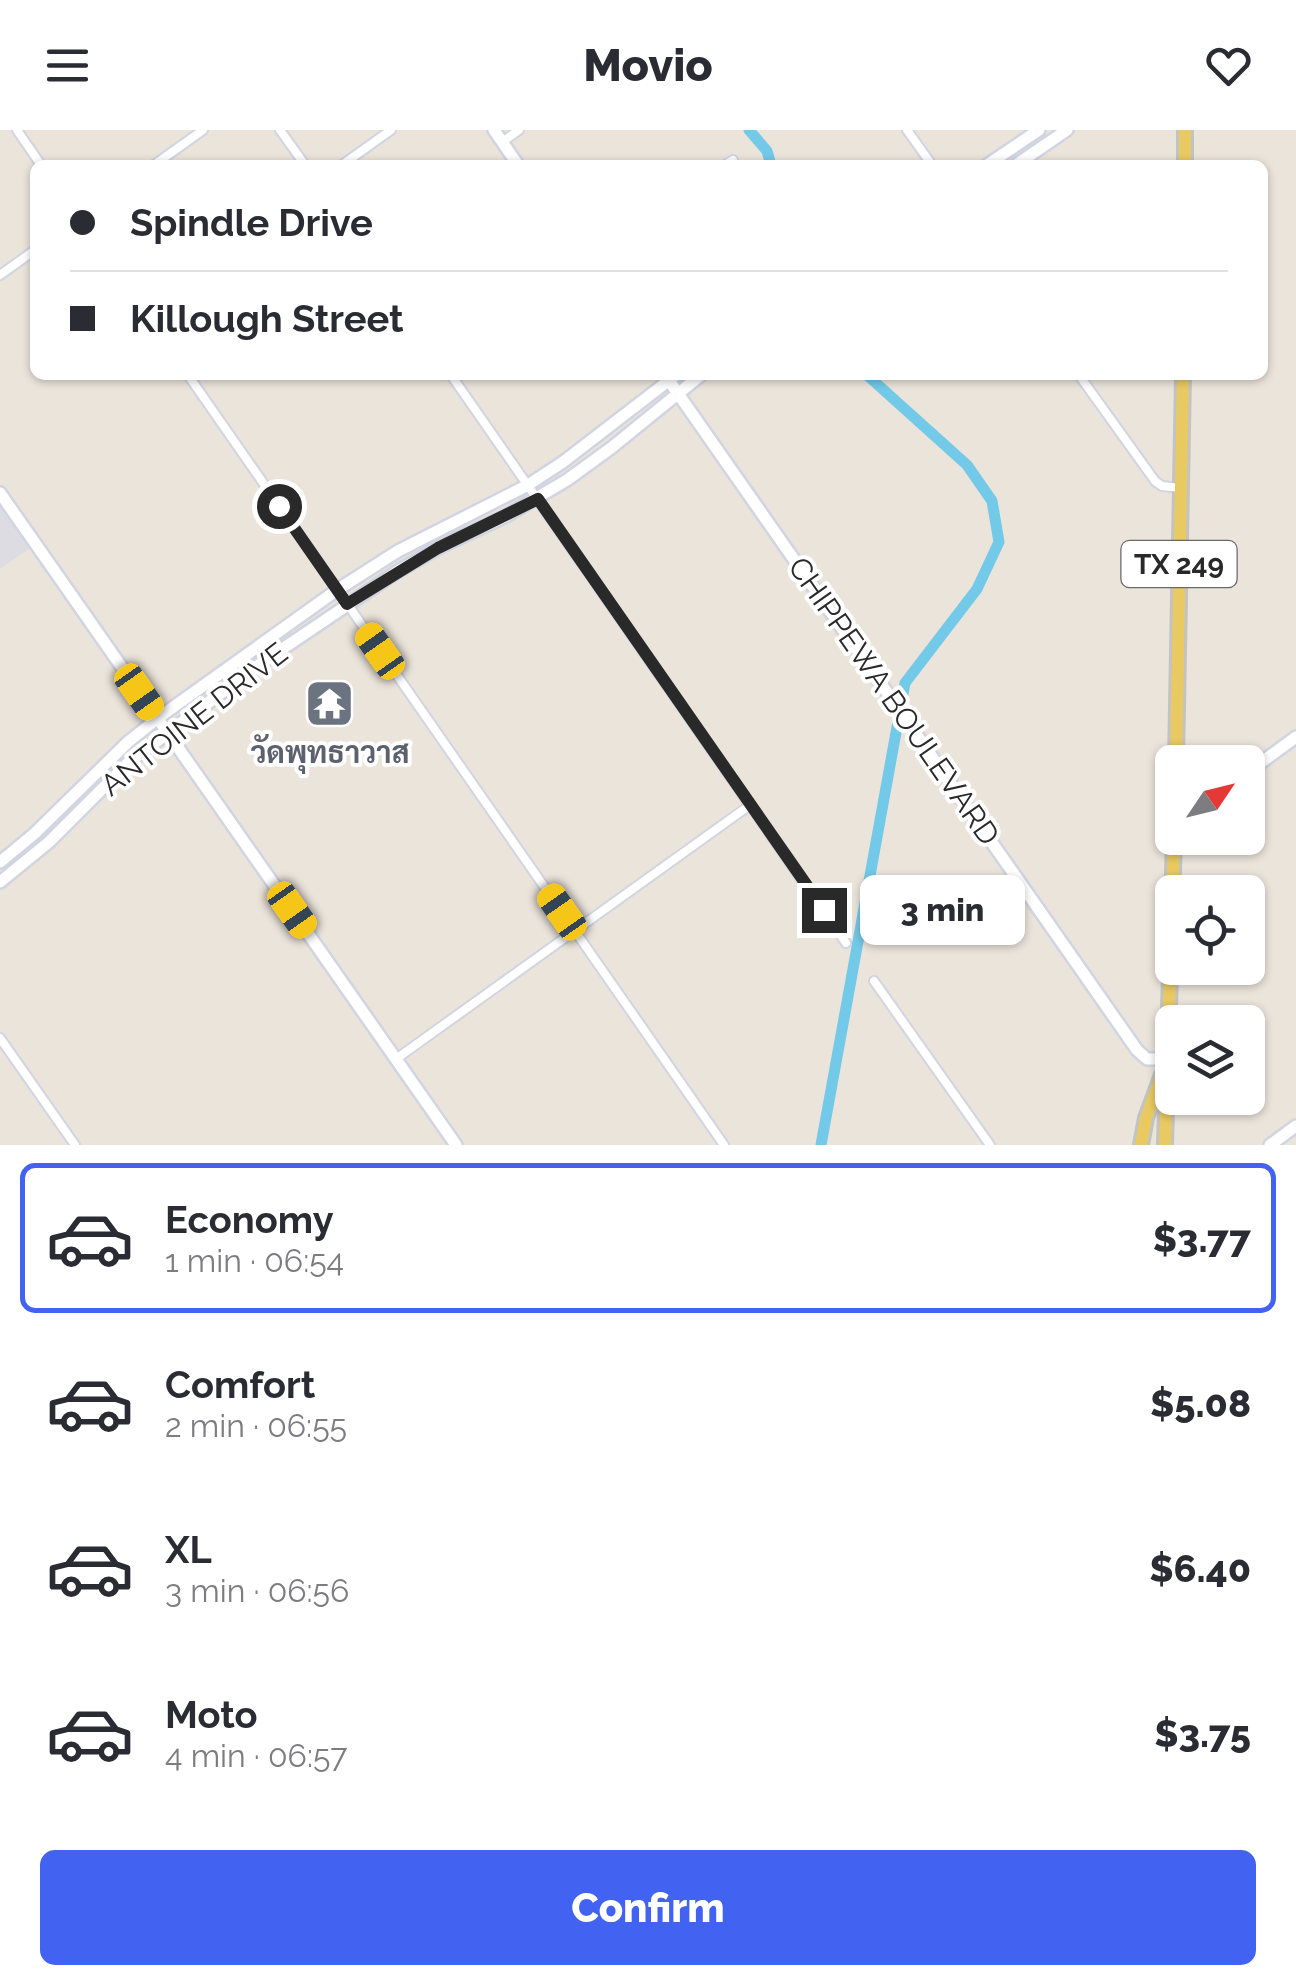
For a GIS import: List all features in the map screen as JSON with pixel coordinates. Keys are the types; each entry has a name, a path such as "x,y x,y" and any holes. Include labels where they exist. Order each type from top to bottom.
{"main road":[{"path":"494,130 515,160"},
{"path":"994,160 1038,130"},
{"path":"1023,160 1065,130"},
{"path":"1184,160 1185,130"},
{"name":"ANTOINE DRIVE","path":"0,862 158,718 398,551 528,485 592,442 666,380"},
{"name":"CHIPPEWA BOULEVARD","path":"671,380 1138,1050 1148,1060 1155,1060"},
{"name":"ANTOINE DRIVE","path":"0,882 31,858 129,762 257,666 438,548 538,499 611,448 694,380"},
{"name":"TX 249","path":"1176,745 1183,380"},
{"path":"0,492 456,1145"},
{"path":"430,534 438,548"},
{"path":"248,654 257,666"},
{"path":"1265,760 1296,738"},
{"path":"67,802 78,813"},
{"path":"1168,1005 1173,855"},
{"path":"1141,1145 1155,1092"},
{"path":"1164,1145 1165,1115"},
{"path":"1270,1145 1296,1126"}],"street":[{"path":"16,130 37,160"},
{"path":"161,160 203,130"},
{"path":"280,130 301,160"},
{"path":"349,160 391,130"},
{"path":"502,142 519,130"},
{"path":"907,130 928,160"},
{"path":"0,275 30,254"},
{"path":"191,380 724,1145"},
{"path":"454,380 846,942"},
{"path":"1083,380 1155,481 1162,486 1181,488"},
{"path":"396,1059 750,805"},
{"path":"874,981 990,1145"},
{"path":"0,1038 75,1145"}],"shaded area":[{"path":"0,505 30,548 0,569"}],"waterway":[{"path":"749,130 770,160"},
{"path":"821,1145 905,683 977,589 999,542 992,501 967,465 873,380"}],"place":[{"name":"วัดพุทธาวาส","path":"330,703"}],"route":[{"path":"279,506 347,604 438,548 538,499 824,910"}]}
